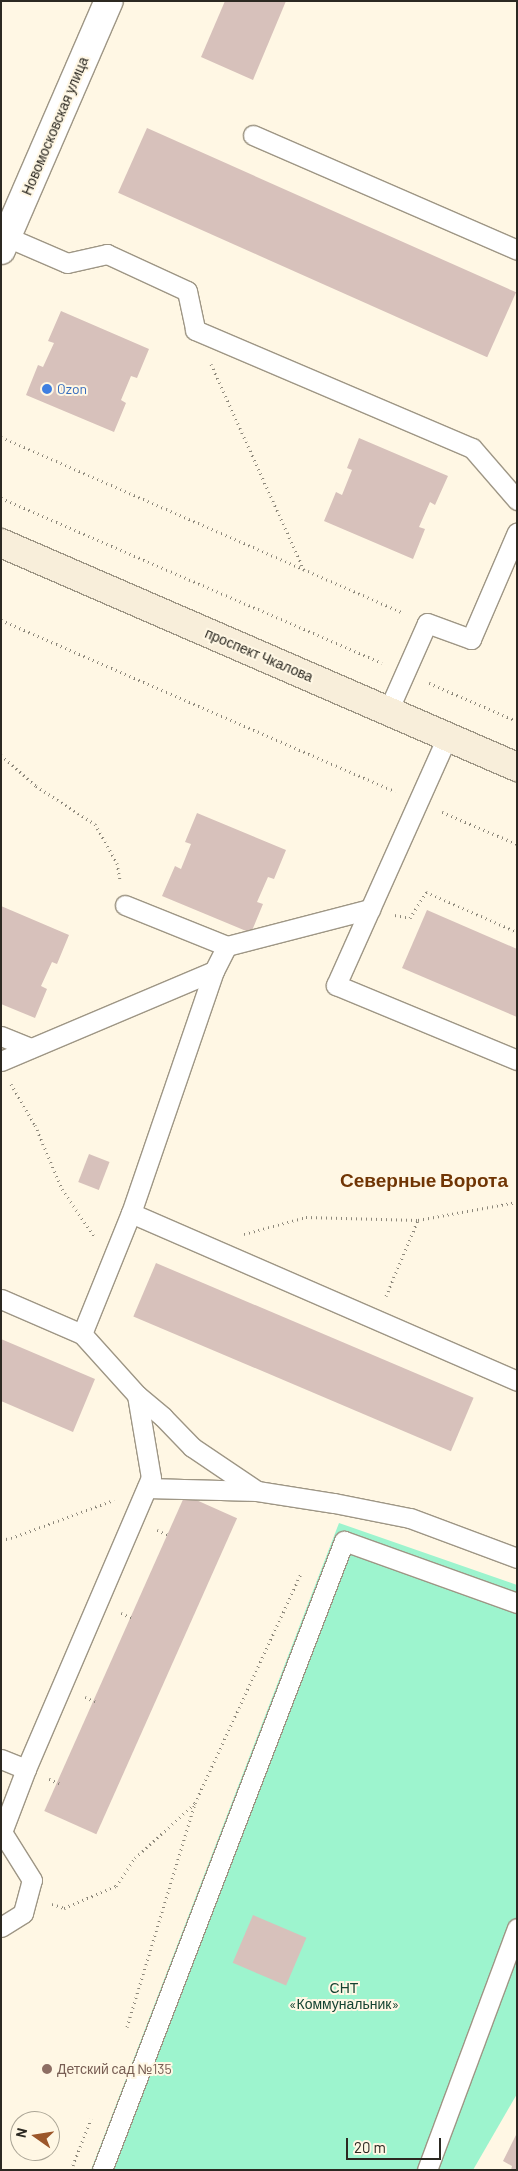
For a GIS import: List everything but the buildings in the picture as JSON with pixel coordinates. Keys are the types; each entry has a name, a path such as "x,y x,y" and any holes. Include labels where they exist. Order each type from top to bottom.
{"main road":[{"name":"проспект Чкалова","path":"1,543 517,767"}],"street":[{"name":"Новомосковская улица","path":"4,244 109,1"}],"lane":[{"path":"253,135 517,250"},
{"path":"4,244 67,263 107,254 187,290 195,330 472,448 517,500"},
{"path":"388,711 427,623 471,639 517,532"},
{"path":"447,737 336,984 517,1060"},
{"path":"125,905 227,946 370,908"},
{"path":"82,1334 131,1213 214,971 227,946"},
{"path":"1,1061 214,971"},
{"path":"1,1036 31,1048"},
{"path":"131,1213 517,1381"},
{"path":"1,1299 82,1334 137,1395 163,1417 192,1447 257,1491"},
{"path":"1,1927 24,1913 32,1880 2,1832 26,1770 151,1478 137,1395"},
{"path":"147,1488 257,1491 334,1503 410,1518 517,1558"},
{"path":"102,2170 344,1541 517,1603"},
{"path":"1,1759 26,1770"},
{"path":"427,2170 517,1928"}],"path":[{"path":"195,330 304,570"},
{"path":"1,437 427,623"},
{"path":"1,498 517,721"},
{"path":"1,620 517,844"},
{"path":"1,755 36,786 95,824 118,863 125,905"},
{"path":"370,908 410,918 426,892 517,932"},
{"path":"11,1083 35,1125 62,1189 95,1237"},
{"path":"205,1245 306,1217 418,1220 517,1202"},
{"path":"376,1319 418,1220"},
{"path":"1,1540 147,1488"},
{"path":"126,2030 195,1803 302,1573"},
{"path":"28,1898 64,1908 116,1886 135,1858 195,1803"},
{"path":"71,2170 92,2118"}],"green space":[{"name":"СНТ «Коммунальник»","path":"339,1523 517,1585 517,2094 473,2170 91,2170"}],"place":[{"name":"Ozon","path":"47,389"},
{"name":"Детский сад №135","path":"47,2069"}],"district":[{"name":"Северные Ворота","path":"424,1180"}]}
